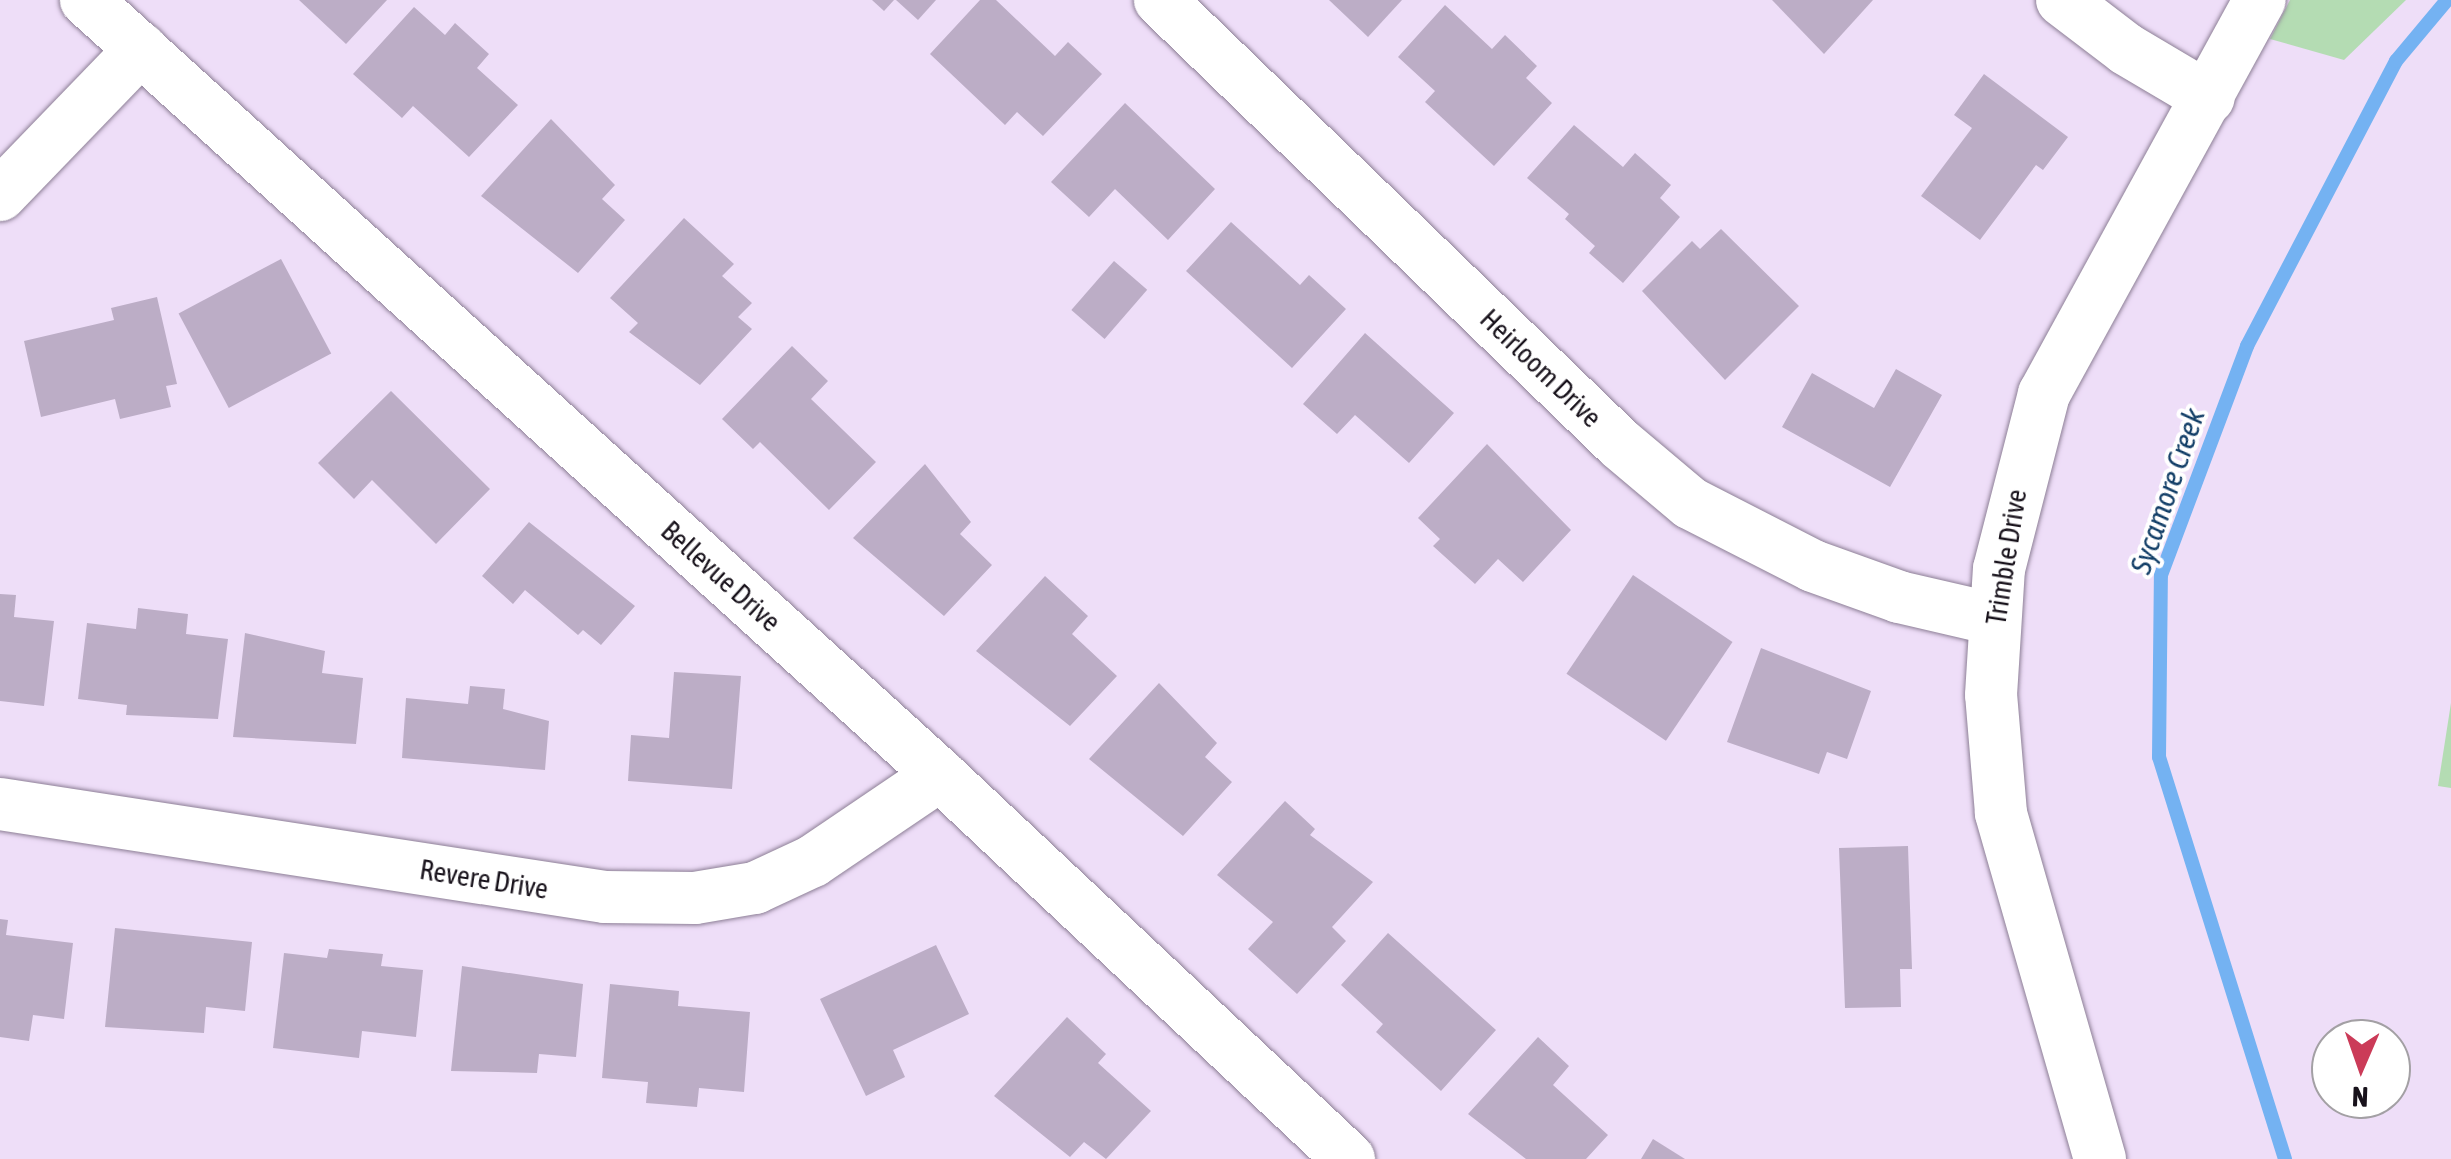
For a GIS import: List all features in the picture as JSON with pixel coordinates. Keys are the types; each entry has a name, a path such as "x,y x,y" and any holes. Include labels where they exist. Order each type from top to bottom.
{"street":[{"name":"Bellevue Drive","path":"86,0 940,775 1349,1159"},
{"name":"Heirloom Drive","path":"1160,0 1620,444 1690,504 1813,566 1899,597 1994,619"},
{"path":"2062,0 2126,49 2209,98"},
{"name":"Trimble Drive","path":"2100,1159 2001,813 1992,695 1994,619 2014,494 2044,394 2260,0"},
{"path":"0,195 141,49"},
{"name":"Revere Drive","path":"0,804 605,897 695,898 755,888 813,861 940,775"}],"green space":[{"path":"2290,0 2406,0 2344,60 2270,39"},
{"path":"2451,703 2451,788 2438,786"}],"building":[{"path":"299,0 387,0 346,44"},
{"path":"872,0 894,0 884,11"},
{"path":"896,0 936,0 918,20"},
{"path":"980,0 996,0 1055,56 1068,42 1102,74 1043,136 1017,112 1005,125 930,54"},
{"path":"1329,0 1402,0 1368,37"},
{"path":"1772,0 1873,0 1824,54"},
{"path":"1445,5 1492,49 1505,35 1537,66 1526,78 1552,103 1494,166 1425,102 1435,91 1398,57"},
{"path":"414,7 445,35 455,23 489,54 477,68 518,105 469,157 413,106 402,118 353,74"},
{"path":"1984,74 2068,137 2043,170 2036,165 1980,240 1921,196 1972,128 1954,115"},
{"path":"1125,103 1215,189 1168,240 1115,189 1089,217 1051,182"},
{"path":"551,119 615,185 602,199 625,220 578,273 481,196"},
{"path":"1574,125 1623,167 1635,153 1671,185 1660,198 1680,217 1623,283 1589,253 1595,246 1565,219 1569,214 1527,178"},
{"path":"684,218 734,264 722,276 752,303 738,317 752,329 700,385 629,332 638,323 610,298"},
{"path":"1231,222 1300,285 1309,275 1346,309 1292,368 1186,271"},
{"path":"1721,229 1799,306 1725,380 1642,291 1692,241 1700,249"},
{"path":"281,259 331,353 229,408 179,313"},
{"path":"1114,261 1147,290 1105,339 1071,310"},
{"path":"157,297 177,384 166,386 171,407 120,419 115,399 41,417 24,341 114,320 111,308"},
{"path":"1365,333 1454,413 1409,463 1355,415 1337,434 1303,404"},
{"path":"792,346 828,381 811,399 876,462 829,510 760,442 753,449 722,419"},
{"path":"1896,369 1942,395 1890,487 1782,427 1812,373 1874,408"},
{"path":"391,391 490,489 436,544 372,480 354,499 318,463"},
{"path":"1487,444 1571,530 1523,582 1498,559 1475,584 1433,546 1440,539 1418,518"},
{"path":"925,464 971,522 960,534 992,565 944,616 853,538"},
{"path":"529,522 635,606 601,645 583,630 578,635 525,590 513,604 482,576"},
{"path":"1633,575 1732,642 1666,741 1566,674"},
{"path":"1045,576 1088,616 1072,634 1117,676 1070,726 976,651"},
{"path":"0,594 16,595 14,617 54,621 44,706 0,701"},
{"path":"138,608 188,614 186,634 228,639 218,719 126,715 127,705 78,699 87,623 136,629"},
{"path":"245,633 325,651 322,673 363,678 356,744 233,737"},
{"path":"1761,648 1871,691 1847,759 1827,752 1819,774 1727,742"},
{"path":"674,672 741,676 732,789 628,781 631,735 669,738"},
{"path":"1159,683 1217,743 1205,757 1232,782 1183,836 1089,759"},
{"path":"470,686 505,689 503,709 549,721 545,770 402,758 406,698 468,704"},
{"path":"1285,801 1315,829 1310,835 1373,882 1332,927 1346,941 1297,994 1248,949 1273,922 1217,875"},
{"path":"1908,846 1912,969 1900,969 1901,1007 1845,1008 1839,848"},
{"path":"0,919 8,920 6,935 73,943 64,1019 33,1015 29,1041 0,1037"},
{"path":"115,928 252,942 245,1011 206,1007 204,1033 105,1027"},
{"path":"1388,933 1496,1030 1441,1091 1376,1032 1383,1024 1341,985"},
{"path":"936,945 969,1014 893,1050 905,1077 866,1096 820,999"},
{"path":"329,949 383,954 381,966 423,970 416,1037 362,1031 359,1058 273,1048 284,953 327,958"},
{"path":"462,966 583,984 576,1057 539,1054 537,1073 451,1071"},
{"path":"610,984 679,991 678,1006 750,1012 744,1092 699,1088 697,1107 646,1103 648,1082 602,1078"},
{"path":"1067,1017 1106,1054 1098,1063 1151,1111 1106,1159 1084,1142 1070,1157 994,1096"},
{"path":"1538,1037 1569,1066 1553,1085 1608,1135 1586,1159 1526,1159 1468,1114"},
{"path":"1653,1139 1685,1159 1641,1159"}],"waterway":[{"name":"Sycamore Creek","path":"2285,1159 2159,757 2161,575 2247,346 2396,61 2447,0"}]}
